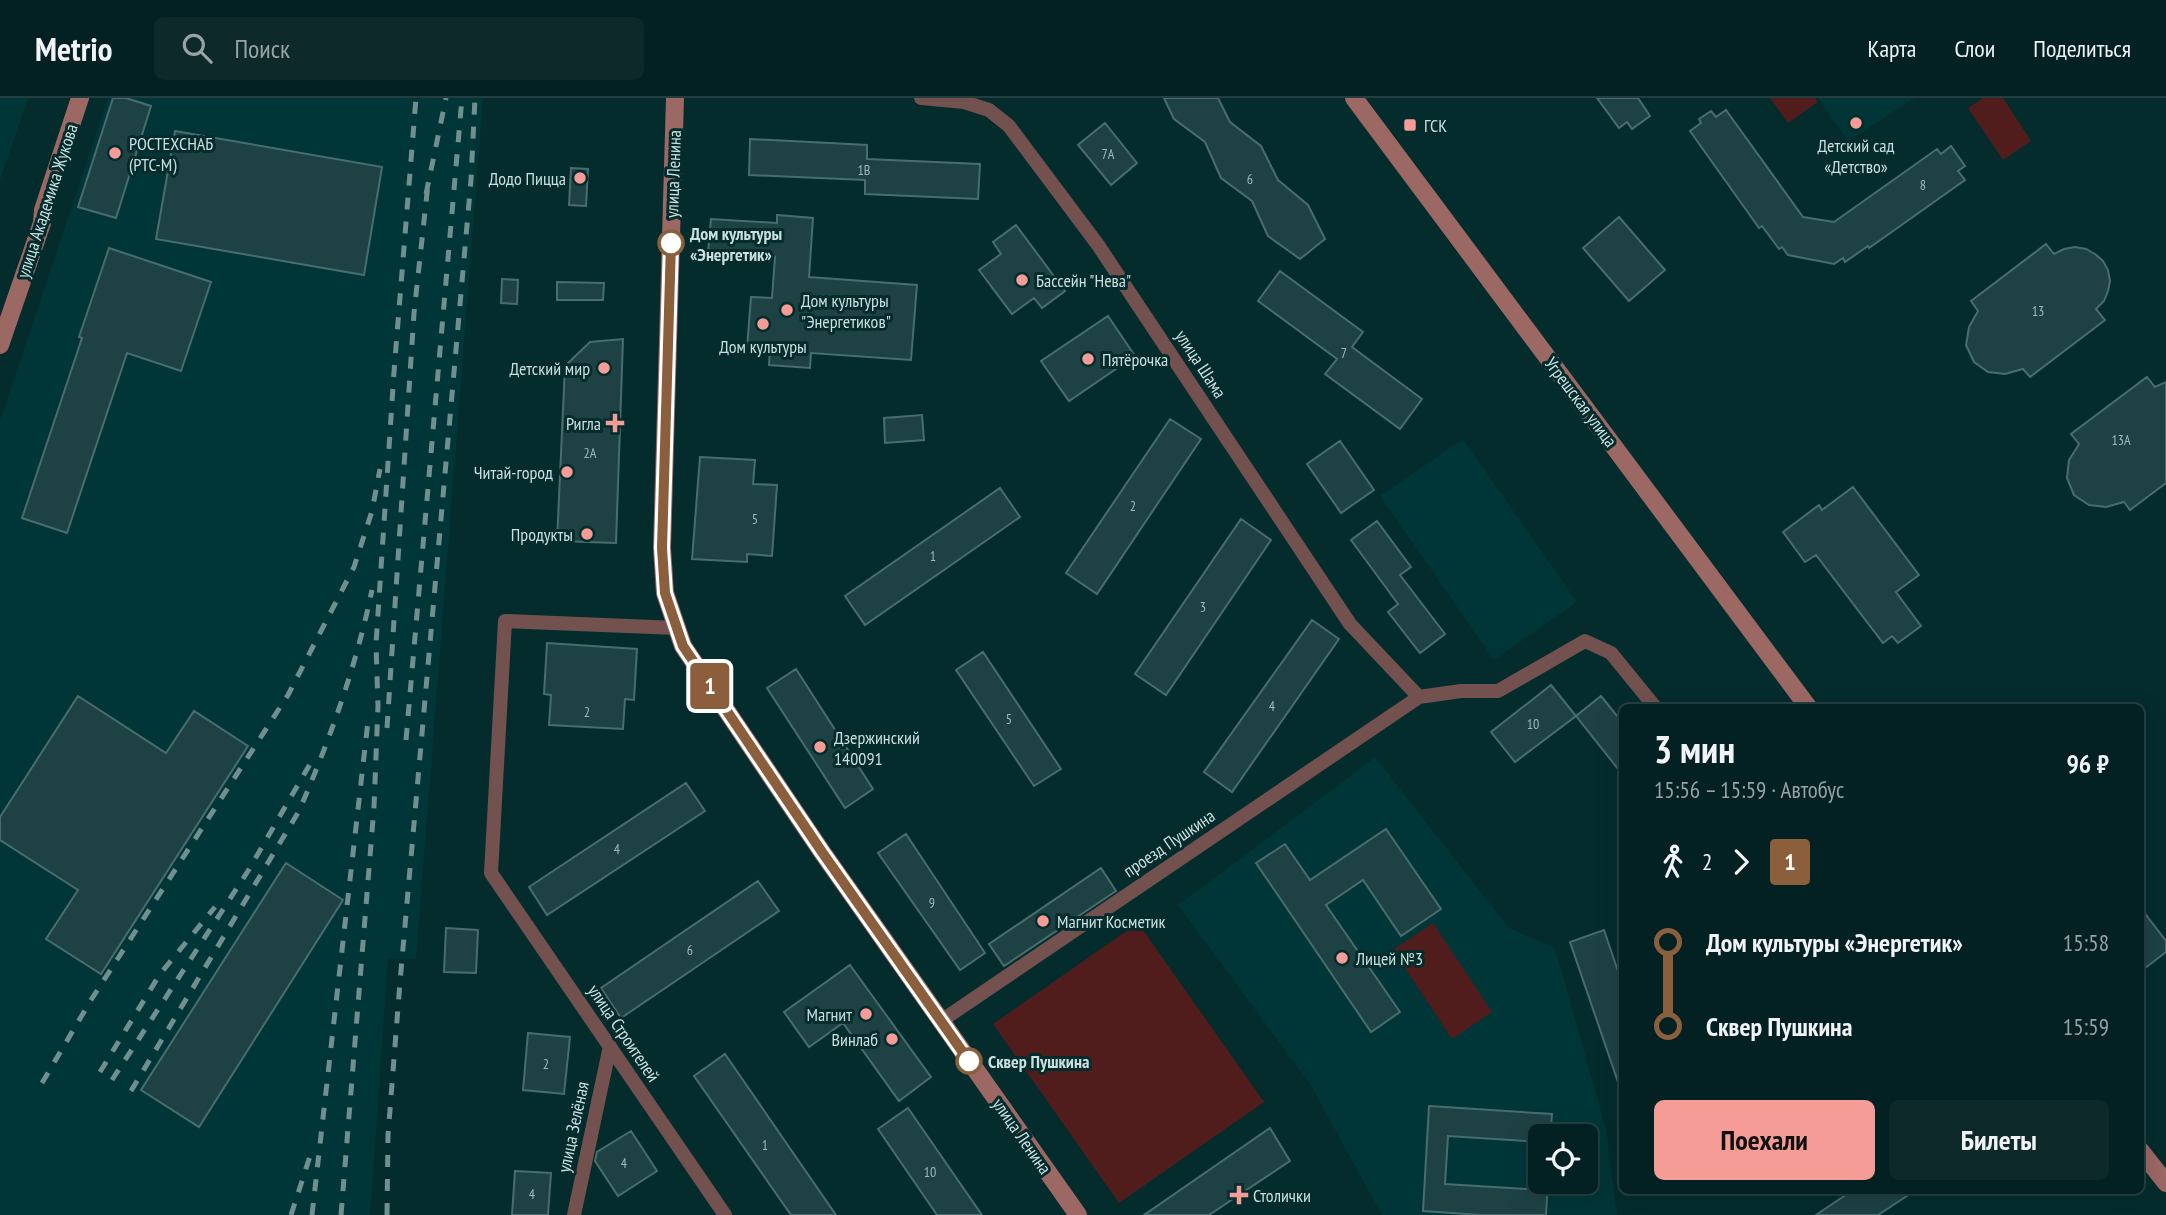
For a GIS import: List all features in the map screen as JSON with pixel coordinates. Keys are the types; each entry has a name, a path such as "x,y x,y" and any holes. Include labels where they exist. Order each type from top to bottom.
{"street":[{"name":"улица Академика Жукова","path":"0,345 42,223 43,210 80,98"},
{"name":"улица Ленина","path":"675,98 662,548 665,593 683,646 822,852 1078,1215"},
{"name":"улица Шама","path":"922,98 964,102 989,110 1009,126 1098,245 1350,624 1419,697"},
{"name":"Угрешская улица","path":"1354,98 1806,704"},
{"name":"улица Строителей","path":"677,628 505,621 491,873 726,1215"},
{"path":"1419,697 1461,691 1498,691 1585,641 1611,653 1653,704"},
{"name":"проезд Пушкина","path":"941,1021 1419,697"},
{"name":"улица Зелёная","path":"574,1215 610,1046"},
{"path":"2144,1155 2166,1183"}],"shaded area":[{"path":"0,98 28,98 0,180"},
{"path":"108,98 483,98 416,959 388,959 370,1215 0,1215 0,421"},
{"path":"1770,98 1815,98 1818,102 1788,123"},
{"name":"Детский сад «Детство»","path":"1818,98 1915,98 1848,141"},
{"path":"1983,98 2003,98 2031,141 2003,160 1968,108"},
{"path":"1463,439 1577,602 1494,660 1380,496"},
{"path":"1375,757 1509,928 1555,948 1606,1129 1617,1215 1382,1215 1310,1084 1178,905"},
{"path":"1138,923 1264,1102 1119,1203 993,1024"},
{"path":"1433,923 1492,1012 1452,1039 1393,950"}],"building":[{"path":"113,98 126,98 151,106 116,218 78,207"},
{"path":"1164,98 1218,98 1230,122 1261,146 1278,180 1308,205 1325,239 1300,259 1268,236 1252,201 1221,178 1205,142 1174,119"},
{"path":"1597,98 1638,98 1650,116 1632,129 1627,122 1619,128"},
{"path":"1726,110 1803,217 1834,222 1937,149 1941,154 1951,146 1965,166 1958,171 1965,180 1845,262 1843,258 1834,264 1788,255 1782,247 1779,249 1762,226 1759,228 1690,131 1701,123 1699,119 1711,111 1716,117"},
{"path":"1105,123 1137,163 1111,185 1078,145"},
{"path":"175,131 382,167 364,275 156,239"},
{"path":"750,139 867,145 867,159 980,164 978,199 865,194 865,180 749,175"},
{"path":"571,168 588,169 586,206 569,205"},
{"path":"777,215 813,218 809,277 917,285 911,360 811,353 810,368 769,365 770,349 747,348 751,297 772,298 775,257 708,252 711,219 777,223"},
{"path":"1619,217 1665,270 1629,301 1583,248"},
{"name":"Бассейн \"Нева\"","path":"1016,225 1065,291 1042,308 1034,298 1012,314 979,270 1001,254 993,242"},
{"path":"2046,244 2054,254 2075,247 2086,249 2103,261 2110,281 2104,301 2096,309 2105,320 2030,377 2023,369 2005,374 1988,372 1974,362 1966,345 1969,327 1978,311 1971,301"},
{"path":"109,248 211,282 181,371 127,353 67,533 22,518"},
{"path":"1280,271 1363,332 1352,347 1422,399 1400,429 1325,374 1337,359 1258,301"},
{"path":"502,279 518,280 517,304 501,303"},
{"path":"557,282 604,283 603,300 557,300"},
{"name":"Пятёрочка","path":"1108,316 1135,356 1069,401 1041,361"},
{"path":"623,339 616,543 557,541 565,366 590,342"},
{"path":"2147,377 2155,387 2166,382 2166,483 2130,510 2124,502 2106,507 2089,505 2074,495 2067,478 2069,460 2079,444 2071,434"},
{"path":"922,415 924,440 885,443 884,418"},
{"path":"1170,419 1201,439 1097,594 1066,573"},
{"path":"1340,441 1374,490 1341,513 1307,464"},
{"path":"700,457 755,460 753,484 777,485 772,556 747,554 747,562 692,559"},
{"path":"1853,487 1919,575 1896,592 1921,626 1898,643 1892,636 1883,643 1816,555 1805,562 1783,532 1819,505 1822,510"},
{"path":"1000,488 1020,517 865,625 845,596"},
{"path":"1241,519 1271,540 1166,695 1135,674"},
{"path":"1377,521 1411,567 1400,575 1445,634 1420,653 1388,612 1398,604 1351,540"},
{"path":"1312,620 1339,639 1232,792 1204,772"},
{"path":"547,643 637,649 634,700 625,699 623,729 549,725 551,695 544,694"},
{"path":"983,652 1061,769 1034,786 956,670"},
{"path":"796,669 873,789 845,808 767,688"},
{"path":"1551,685 1576,716 1515,762 1491,732"},
{"path":"78,696 166,753 194,711 248,746 101,974 46,939 78,890 0,840 0,817"},
{"path":"1601,696 1619,718 1619,770 1576,716"},
{"path":"686,783 705,811 547,915 529,887"},
{"path":"1386,829 1441,909 1401,936 1363,880 1326,905 1400,1012 1371,1032 1256,863 1285,844 1310,880"},
{"path":"906,834 985,953 960,970 878,853"},
{"path":"286,863 343,900 199,1127 141,1090"},
{"path":"1101,868 1116,891 1004,966 989,944"},
{"path":"758,881 779,911 621,1018 601,988"},
{"path":"2144,912 2166,941 2166,952 2144,969"},
{"path":"446,928 478,930 476,973 444,972"},
{"path":"1604,930 1619,974 1619,1085 1570,942"},
{"path":"850,965 931,1077 899,1101 843,1023 809,1047 784,1012"},
{"path":"528,1033 570,1037 564,1094 523,1090"},
{"path":"725,1054 836,1215 791,1215 694,1076"},
{"path":"1429,1106 1552,1114 1551,1124 1528,1124 1528,1141 1448,1136 1445,1184 1528,1189 1528,1194 1547,1194 1546,1215 1481,1215 1423,1211"},
{"path":"908,1108 982,1215 937,1215 878,1129"},
{"path":"1270,1128 1290,1161 1209,1215 1144,1215"},
{"path":"631,1131 657,1171 618,1196 595,1161 597,1152"},
{"path":"515,1171 551,1173 548,1215 512,1215"},
{"path":"1847,1194 1910,1194 1878,1215 1816,1215"}],"railway":[{"path":"341,1215 374,807 378,706 376,644 416,98"},
{"path":"426,194 446,98"},
{"path":"406,740 462,98"},
{"path":"387,1215 388,1135 400,982 471,180 475,98"},
{"path":"387,728 414,313 428,184"},
{"path":"42,1083 91,1000 288,695 354,567 372,511 380,469"},
{"path":"131,1091 299,811 341,702 372,590"},
{"path":"312,1215 368,721"},
{"path":"112,1080 248,871 310,764"},
{"path":"100,1072 160,974 215,907"},
{"path":"291,1215 312,1150"}],"bus line":[{"name":"1","path":"671,243 662,548 665,593 683,646 822,852 969,1061"}],"place":[{"name":"Детский сад «Детство»","path":"1856,123"},
{"name":"ГСК","path":"1410,125"},
{"name":"РОСТЕХСНАБ (РТС-М)","path":"115,153"},
{"name":"Додо Пицца","path":"580,178"},
{"name":"Дом культуры «Энергетик»","path":"671,243"},
{"name":"Бассейн \"Нева\"","path":"1022,280"},
{"name":"Дом культуры \"Энергетиков\"","path":"787,310"},
{"name":"Дом культуры","path":"763,324"},
{"name":"Пятёрочка","path":"1088,359"},
{"name":"Детский мир","path":"604,368"},
{"name":"Ригла","path":"615,423"},
{"name":"Читай-город","path":"567,472"},
{"name":"Продукты","path":"587,534"},
{"name":"Дзержинский 140091","path":"820,747"},
{"name":"Магнит Косметик","path":"1043,921"},
{"name":"Лицей №3","path":"1342,958"},
{"name":"Магнит","path":"866,1014"},
{"name":"Винлаб","path":"892,1039"},
{"name":"Сквер Пушкина","path":"969,1061"},
{"name":"Столички","path":"1239,1195"}]}
